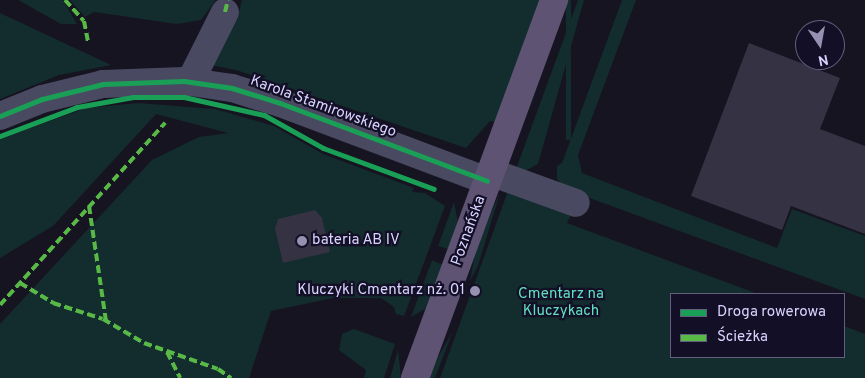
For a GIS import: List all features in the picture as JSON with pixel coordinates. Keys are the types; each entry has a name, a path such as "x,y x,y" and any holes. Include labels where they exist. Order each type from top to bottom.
{"main road":[{"name":"Poznańska","path":"415,378 554,0"}],"street":[{"path":"190,82 225,12"},
{"name":"Karola Stamirowskiego","path":"0,116 42,99 103,84 190,82 232,88 280,103 489,177 576,203"}],"green space":[{"path":"18,0 63,0 77,24 61,24"},
{"path":"70,0 216,0 201,20 177,24 94,12 85,17"},
{"path":"242,0 542,0 497,123 490,121 466,148 236,70 205,64 227,17 237,20"},
{"path":"566,0 571,0 571,140 566,140"},
{"path":"578,0 584,0 538,164 525,171 516,169"},
{"path":"622,0 636,0 578,155 582,173 777,248 792,209 865,236 865,299 565,189 557,179 557,166 562,163"},
{"path":"0,13 111,65 59,75 0,99"},
{"path":"138,103 215,109 274,126 323,154 414,188 412,192 425,193 445,206 404,316 396,314 394,307 381,298 333,298 271,311 249,378 0,378 0,324 152,160 199,137 228,133 156,114 53,226 0,258 0,139 86,108"},
{"name":"Cmentarz na Kluczykach","path":"508,191 572,213 567,223 755,293 670,293 670,358 845,358 845,326 865,334 865,378 440,378"},
{"path":"500,193 478,266 470,281 477,243"},
{"path":"454,202 458,223 448,249 438,246"},
{"path":"432,260 443,265 425,309 411,317"},
{"path":"354,329 395,344 384,378 364,378 366,370 339,350 342,334"},
{"path":"453,331 435,378 426,378"},
{"path":"398,350 401,378 390,378"}],"building":[{"path":"749,43 795,61 795,70 819,70 840,78 820,129 865,146 865,234 791,206 782,230 691,196"},
{"name":"bateria AB IV","path":"315,210 322,218 330,252 283,263 275,229 278,219"}],"marked path":[{"path":"65,0 84,21 88,42"},
{"path":"225,12 228,0"},
{"path":"0,305 165,123"},
{"path":"89,206 106,321"},
{"path":"20,283 53,303 103,319 144,343 218,369 231,378"},
{"path":"167,352 180,378"}],"cycle path":[{"path":"0,116 42,99 103,84 184,81 232,88 280,103 487,181"},
{"path":"0,136 77,107 133,97 184,97 264,115 323,148 434,189"}],"place":[{"name":"bateria AB IV","path":"302,241"},
{"name":"Kluczyki Cmentarz nż. 01","path":"475,291"}]}
